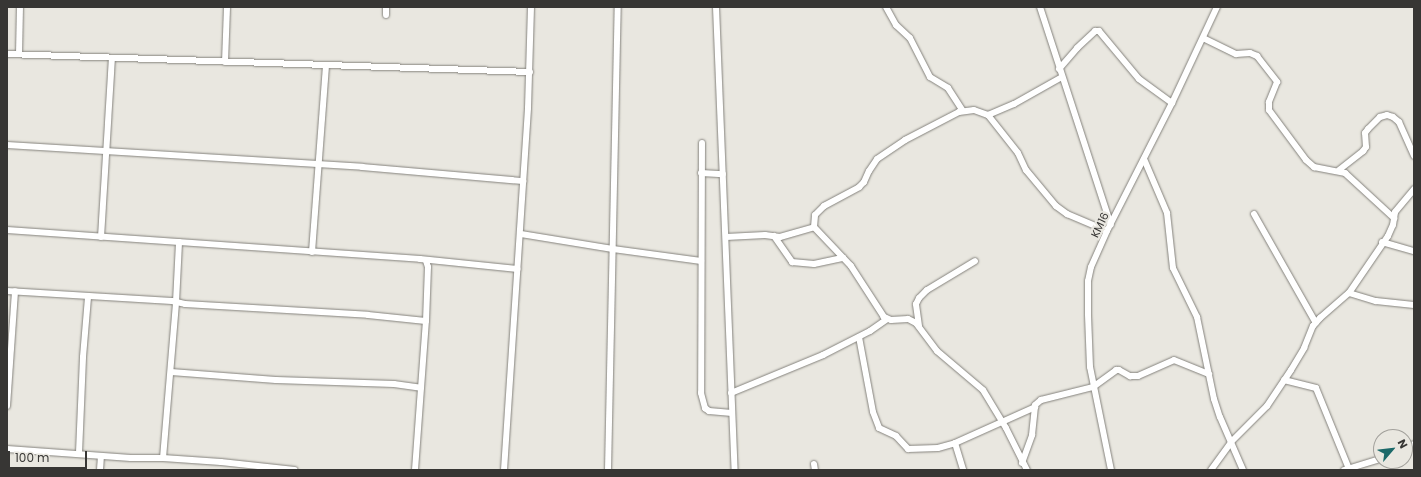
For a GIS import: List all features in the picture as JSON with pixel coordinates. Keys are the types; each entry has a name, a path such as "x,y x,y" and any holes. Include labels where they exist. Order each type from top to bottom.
{"street":[{"path":"19,54 20,7"},
{"path":"225,62 227,7"},
{"path":"386,7 386,15"},
{"path":"504,470 530,72 531,7"},
{"path":"608,470 618,7"},
{"path":"716,7 735,470"},
{"path":"886,7 896,26 910,38 930,77 948,88 963,111"},
{"path":"1040,7 1110,225"},
{"name":"KM16","path":"1112,470 1093,387 1090,367 1088,281 1091,267 1110,225 1172,103 1217,7"},
{"path":"1059,69 1077,48 1095,31 1100,31 1139,79 1172,103"},
{"path":"1203,38 1236,54 1250,53 1257,56 1277,82 1268,105 1269,110 1279,126 1310,164 1339,170 1352,178 1394,218"},
{"path":"7,54 112,59 530,72"},
{"path":"101,237 112,59"},
{"path":"312,252 326,66"},
{"path":"988,115 1014,104 1062,77"},
{"path":"887,319 879,310 851,266 814,227 814,219 819,211 859,187 864,182 877,159 914,134 963,111 974,110 988,115 1018,153 1026,170 1056,206 1067,214 1107,232"},
{"path":"1339,170 1366,147 1365,132 1368,128 1380,117 1387,115 1393,117 1398,122 1414,156"},
{"path":"702,143 701,394 705,408 710,412 732,413"},
{"path":"7,146 319,164 523,181"},
{"path":"1144,159 1167,214 1173,268 1197,317 1220,417 1243,470"},
{"path":"701,173 723,174"},
{"path":"1211,470 1230,442 1267,406 1304,348 1316,322 1349,293 1393,225 1398,207 1414,189"},
{"path":"1254,214 1316,322"},
{"path":"726,237 786,236 814,227"},
{"path":"7,230 420,259 426,261 517,269"},
{"path":"520,234 613,250 701,261"},
{"path":"774,236 792,262 814,264 843,258"},
{"path":"163,458 171,372 179,242"},
{"path":"1382,242 1414,252"},
{"path":"415,470 426,321 428,267 426,261"},
{"path":"920,328 916,304 919,298 927,290 975,261"},
{"path":"7,291 368,315 426,321"},
{"path":"7,406 15,291"},
{"path":"1349,293 1376,302 1414,305"},
{"path":"79,453 83,357 88,296"},
{"path":"731,393 790,370 859,337 887,319 908,319 916,322 938,351 983,390 1003,422 1024,468"},
{"path":"859,337 873,412 879,428 896,436 908,449 938,448 955,443 1035,407"},
{"path":"1024,468 1032,435 1035,407 1037,402 1093,387 1116,370 1130,376 1138,376 1174,360 1209,374"},
{"path":"171,372 276,380 394,384 421,388"},
{"path":"1284,380 1316,388 1328,420 1337,436 1346,470 1373,462"},
{"path":"955,443 963,470"},
{"path":"7,449 79,453 101,456 163,458 295,470"},
{"path":"100,470 101,456"}]}
